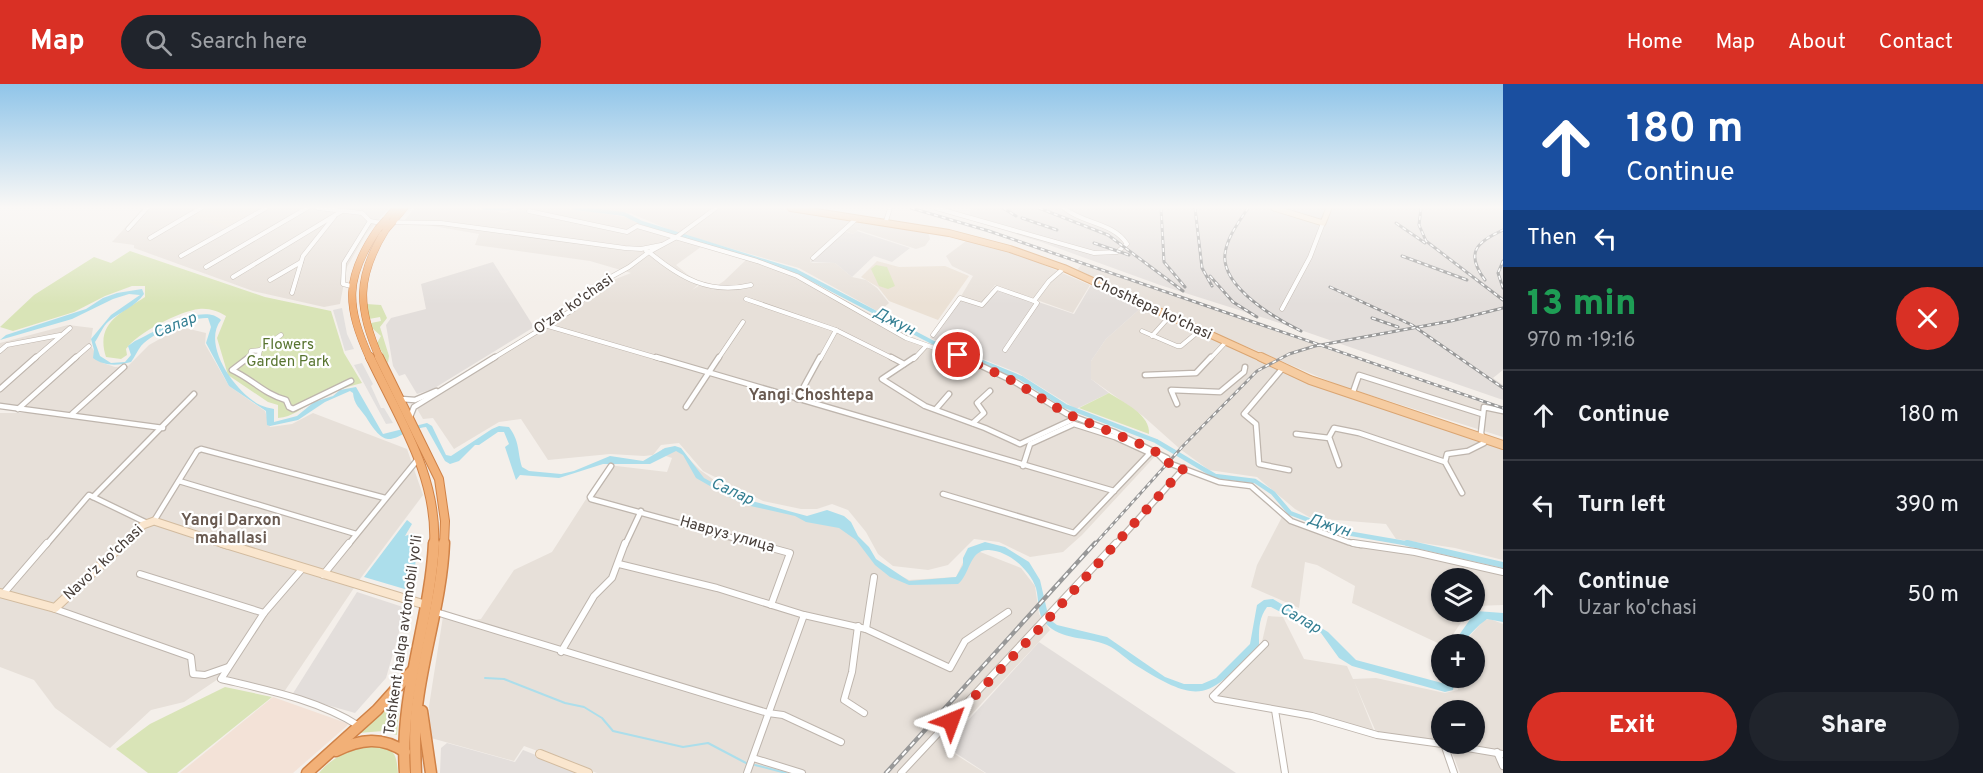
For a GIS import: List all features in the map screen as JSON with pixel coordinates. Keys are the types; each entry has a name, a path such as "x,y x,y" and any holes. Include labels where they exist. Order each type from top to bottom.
{"highway":[{"name":"Toshkent halqa avtomobil yo'li","path":"373,240 361,255 351,286 352,312 362,343 432,476 430,490 435,537 426,604 405,710 403,750 405,773"},
{"name":"Toshkent halqa avtomobil yo'li","path":"377,240 368,258 361,284 361,310 371,340 400,399 405,421"},
{"path":"362,343 371,340"},
{"name":"Toshkent halqa avtomobil yo'li","path":"414,438 418,459 440,487 445,536 436,612 417,712 416,769"},
{"path":"310,771 377,710 412,670"},
{"path":"422,680 422,716 431,773"},
{"path":"310,771 342,748 364,741 387,741 403,750 416,769"}],"main road":[{"name":"Choshtepa ko'chasi","path":"980,240 1064,268 1282,369 1349,395 1503,442"},
{"name":"Choshtepa ko'chasi","path":"985,240 1011,246 1065,266 1288,367 1482,436"}],"street":[{"path":"181,256 209,240"},
{"path":"206,267 252,240"},
{"path":"233,276 294,240"},
{"path":"270,280 301,261 317,240"},
{"path":"351,286 343,284 343,267 359,240"},
{"path":"573,240 641,249 677,272 707,287 722,289 751,285"},
{"name":"O'zar ko'chasi","path":"400,399 415,400 432,394 467,374 548,326 578,305 600,283 670,240"},
{"path":"686,240 797,276 906,338 958,355 995,372 1076,418 1167,458"},
{"path":"813,258 833,240"},
{"path":"1049,240 1094,253 1117,252 1126,244 1124,240"},
{"path":"1282,309 1316,240"},
{"path":"641,249 661,245"},
{"path":"292,293 301,261"},
{"path":"1005,350 1036,303 1034,301 1049,281 1064,268"},
{"path":"933,335 960,298 982,305 997,288 1034,301"},
{"path":"746,299 836,330 904,364"},
{"path":"1152,336 1169,317"},
{"path":"686,407 743,322"},
{"path":"548,326 1114,491"},
{"path":"0,389 69,328"},
{"path":"797,399 836,330"},
{"path":"1142,331 1181,346 1199,331"},
{"path":"0,351 7,345 63,334"},
{"path":"281,335 260,350 259,355 250,357 232,370 243,375 271,396 286,400 289,407 293,409 351,381"},
{"path":"1144,375 1196,373 1225,343"},
{"path":"18,409 89,346"},
{"path":"926,346 914,359 882,379 915,401 1020,444 1076,418"},
{"path":"72,414 124,367"},
{"path":"1177,404 1171,390 1220,392 1244,372 1245,367"},
{"path":"1282,369 1244,414 1256,424 1257,463 1289,470"},
{"name":"O'zar ko'chasi","path":"405,421 414,407 467,374"},
{"path":"1353,392 1357,376 1361,375 1482,414"},
{"path":"973,423 984,413 977,404 990,391"},
{"path":"93,497 194,394"},
{"path":"936,409 949,394"},
{"path":"0,406 163,428"},
{"path":"1462,493 1445,462 1447,454 1468,451 1484,444 1482,414 1484,407 1503,411"},
{"path":"1023,466 1030,444 1074,424 1153,452 1166,462 1219,482 1251,486 1291,521 1348,542 1414,552 1503,572"},
{"path":"1339,465 1329,438 1334,428 1445,462"},
{"path":"1296,434 1329,438"},
{"name":"Navo'z ko'chasi","path":"55,608 151,522 199,450 386,498"},
{"path":"943,494 1069,533 1078,530 1153,452"},
{"path":"323,575 418,459"},
{"name":"Навруз улица","path":"610,466 590,497 790,553 771,605"},
{"path":"901,773 1053,614 1184,468"},
{"path":"178,481 356,534"},
{"path":"2,593 89,495 151,522"},
{"path":"561,652 594,596 612,578 630,531 641,511"},
{"name":"Navo'z ko'chasi","path":"151,522 302,569 426,604"},
{"path":"619,564 717,588 804,615 858,626 950,668 965,641 1008,612"},
{"path":"302,569 264,614 221,679 319,707 351,719 359,726"},
{"path":"140,574 264,614"},
{"path":"866,629 874,577"},
{"name":"Navo'z ko'chasi","path":"2,593 55,608 191,657 193,674 205,675 228,667"},
{"path":"436,612 561,652 768,713 783,715 841,741"},
{"path":"747,773 804,615"},
{"path":"858,626 852,672 843,700 864,714"},
{"path":"1265,645 1213,696 1223,701 1312,716 1377,735 1431,742"},
{"path":"1275,710 1285,773"},
{"path":"1485,751 1500,753 1503,766"},
{"path":"540,754 588,773"},
{"path":"1447,754 1454,773"},
{"path":"753,758 802,773"}],"shaded area":[{"path":"114,240 362,240 347,267 340,304 324,307 253,291 134,248 134,245 112,242"},
{"name":"Yangi Choshtepa","path":"477,240 694,240 705,244 676,265 699,284 692,290 700,285 715,287 749,257 799,275 926,344 1016,381 1073,416 1159,452 1082,535 1063,552 1030,557 999,542 974,539 948,565 928,570 893,566 878,554 866,532 848,510 832,504 817,509 801,509 763,501 703,471 679,443 661,445 653,455 610,454 548,460 521,419 499,422 454,449 433,418 423,419 416,407 580,307 603,284 631,273 590,261 475,245"},
{"path":"702,240 829,240 811,258 810,262 835,263 852,277 866,280 877,288 889,303 879,312 799,268"},
{"path":"834,240 886,240 910,248 892,262 874,256 852,277 835,263 810,262"},
{"path":"889,240 929,240 925,246 916,249"},
{"path":"1035,240 1503,240 1503,370 1493,378 1503,385 1503,400 1286,325 1160,285"},
{"path":"966,241 1023,256 1090,285 1073,313 995,285 981,303 960,298 973,276 952,266 946,256"},
{"path":"877,261 899,267 945,266 969,276 938,320 889,301 878,287 861,277"},
{"path":"493,262 534,327 433,389 417,394 405,374 399,376 393,366 386,325 391,318 426,309 421,284"},
{"path":"1082,264 1503,410 1503,437 1338,385 1191,323 1077,270"},
{"path":"1091,285 1141,308 1106,339 1091,361 1091,379 1109,393 1076,409 1018,373 930,338 960,299 980,302 997,288 1074,314"},
{"path":"342,308 347,334 354,349 345,351 333,310"},
{"path":"1141,308 1261,361 1503,446 1503,560 1455,548 1396,539 1386,524 1311,518 1295,509 1257,477 1209,470 1180,449 1143,416 1091,379 1091,361 1106,339"},
{"name":"Yangi Darxon mahallasi","path":"68,325 93,328 90,345 103,363 115,367 128,366 149,345 181,327 206,333 205,344 229,386 265,411 270,427 292,424 313,413 407,449 423,495 360,579 284,692 224,675 184,702 151,710 110,748 55,708 34,680 0,667 0,413 40,413 0,406 0,343"},
{"path":"362,363 373,384 371,386 381,408 384,408 393,423 386,424 354,365"},
{"path":"677,447 700,470 742,500 809,519 827,511 853,534 874,562 909,580 956,577 970,548 1021,568 1035,586 1039,614 1050,630 942,746 985,773 597,773 524,746 514,761 431,738 429,706 444,610 471,620 481,619 514,570 552,552 608,465 667,472 672,458 663,455 662,449"},
{"path":"1282,517 1298,526 1374,549 1503,570 1503,605 1485,606 1485,568 1431,568 1431,622 1461,622 1453,634 1431,634 1431,640 1352,603 1355,586 1317,565 1305,562 1299,608 1251,587 1257,565"},
{"path":"357,592 406,608 386,678 355,713 292,695"},
{"path":"1268,616 1283,617 1304,659 1347,666 1353,679 1376,678 1445,693 1458,690 1458,688 1485,688 1485,634 1472,634 1482,622 1490,619 1503,624 1503,773 1460,773 1453,754 1485,754 1485,700 1431,700 1431,743 1376,732 1354,681 1374,731 1219,694 1261,646"},
{"path":"1039,642 1236,773 986,773 945,746"},
{"path":"273,697 349,724 293,773 180,773"},
{"path":"447,743 515,762 523,750 582,773 440,773 441,748"}],"green space":[{"name":"Flowers Garden Park","path":"130,251 265,297 331,311 344,353 362,383 337,391 293,414 278,418 278,405 268,402 228,375 217,338 226,316 206,309 181,314 149,330 126,349 127,355 121,359 106,357 104,336 107,327 119,314 145,297 145,286 132,286 105,296 74,312 13,331 0,327 34,295 94,257 111,263"},
{"path":"876,265 887,267 895,286 888,289 879,286 871,269"},
{"path":"366,304 381,305 387,318 380,327 389,356 388,363 377,343 381,336 372,328 371,323 381,321 380,317 369,319"},
{"path":"1109,393 1141,415 1146,421 1149,434 1079,408"},
{"path":"225,687 272,697 177,773 148,773 116,749 150,724"},
{"path":"400,694 397,735 383,731 359,733"},
{"path":"374,746 393,753 398,773 319,773 343,754"}],"water":[{"name":"Салар","path":"142,289 144,294 103,328 95,342 100,356 111,363 125,362 131,355 128,346 135,341 192,316 213,315 221,320 216,330 215,342 224,367 241,390 251,399 262,406 274,409 274,422 297,416 314,402 333,396 340,390 356,387 383,434 427,423 432,426 446,455 451,456 492,429 499,426 509,427 517,442 522,467 529,471 561,474 610,456 643,461 665,448 675,446 681,448 704,478 741,498 807,516 827,510 844,516 851,522 858,536 869,547 876,559 909,581 956,577 963,565 963,558 968,548 985,542 1005,547 1029,562 1040,580 1049,619 1057,625 1107,637 1165,677 1184,684 1202,684 1216,678 1250,644 1257,605 1264,600 1273,599 1328,632 1356,660 1431,680 1431,688 1453,688 1453,690 1445,692 1352,666 1339,658 1321,633 1271,607 1267,607 1262,616 1259,646 1228,676 1215,686 1204,690 1191,691 1177,687 1137,666 1107,645 1059,633 1052,629 1041,615 1033,581 1024,568 1004,554 989,550 977,554 958,584 909,585 890,577 875,565 856,540 839,528 806,522 795,516 746,505 729,497 696,478 683,455 676,451 650,464 603,464 559,478 520,475 516,480 505,447 509,444 504,432 498,432 479,445 475,445 459,461 450,464 445,461 426,427 393,438 387,439 381,436 358,406 350,391 325,402 298,420 270,426 267,425 266,411 229,386 206,343 211,327 208,318 182,323 154,336 141,346 131,362 111,365 93,358 94,350 91,339 111,315 140,295 129,294 113,299 72,319 0,340 6,335 86,309 103,298"},
{"path":"407,520 412,524 405,536 414,533 416,555 415,570 408,590 364,577"},
{"path":"1485,612 1503,613 1503,622 1487,619 1485,621"},
{"path":"1468,622 1484,622 1470,634 1460,634"}],"waterway":[{"name":"Джун","path":"697,240 796,271 932,342 974,359"},
{"name":"Джун","path":"970,357 1021,378 1065,406 1156,441 1215,476 1255,481 1273,493 1290,513 1341,532 1415,545"},
{"name":"Джун","path":"1407,543 1415,545"},
{"name":"Джун","path":"1415,545 1503,565"},
{"path":"485,678 504,679 565,703 584,707 602,718 613,731 683,747 708,743 746,763"},
{"path":"755,765 786,773"}],"railway":[{"path":"1016,240 1320,345"},
{"path":"1115,240 1183,291"},
{"path":"1163,240 1164,262 1185,287"},
{"path":"1199,240 1202,268 1212,286"},
{"path":"1229,240 1225,254 1226,266 1241,290 1278,319 1301,331"},
{"path":"1421,240 1425,243"},
{"path":"1426,240 1503,300"},
{"path":"1485,240 1476,249 1475,255 1479,271 1485,280"},
{"path":"1094,243 1129,255"},
{"path":"1402,256 1467,280"},
{"path":"1503,261 1498,273 1503,288"},
{"path":"1210,276 1233,302 1257,317"},
{"path":"1330,287 1416,328"},
{"path":"1416,328 1503,308"},
{"path":"1372,318 1398,327"},
{"path":"1320,345 1416,328"},
{"path":"1416,328 1503,388"},
{"path":"1094,545 1183,446 1257,371 1289,354 1320,345"},
{"path":"1320,345 1503,408"},
{"path":"886,773 1095,543"}],"district":[{"name":"Yangi Choshtepa","path":"811,396"},
{"name":"Yangi Darxon mahallasi","path":"231,530"}],"route":[{"path":"951,721 1040,628 1184,468 1166,462 1155,451 1140,444 1067,414 1015,382 958,355"}]}
